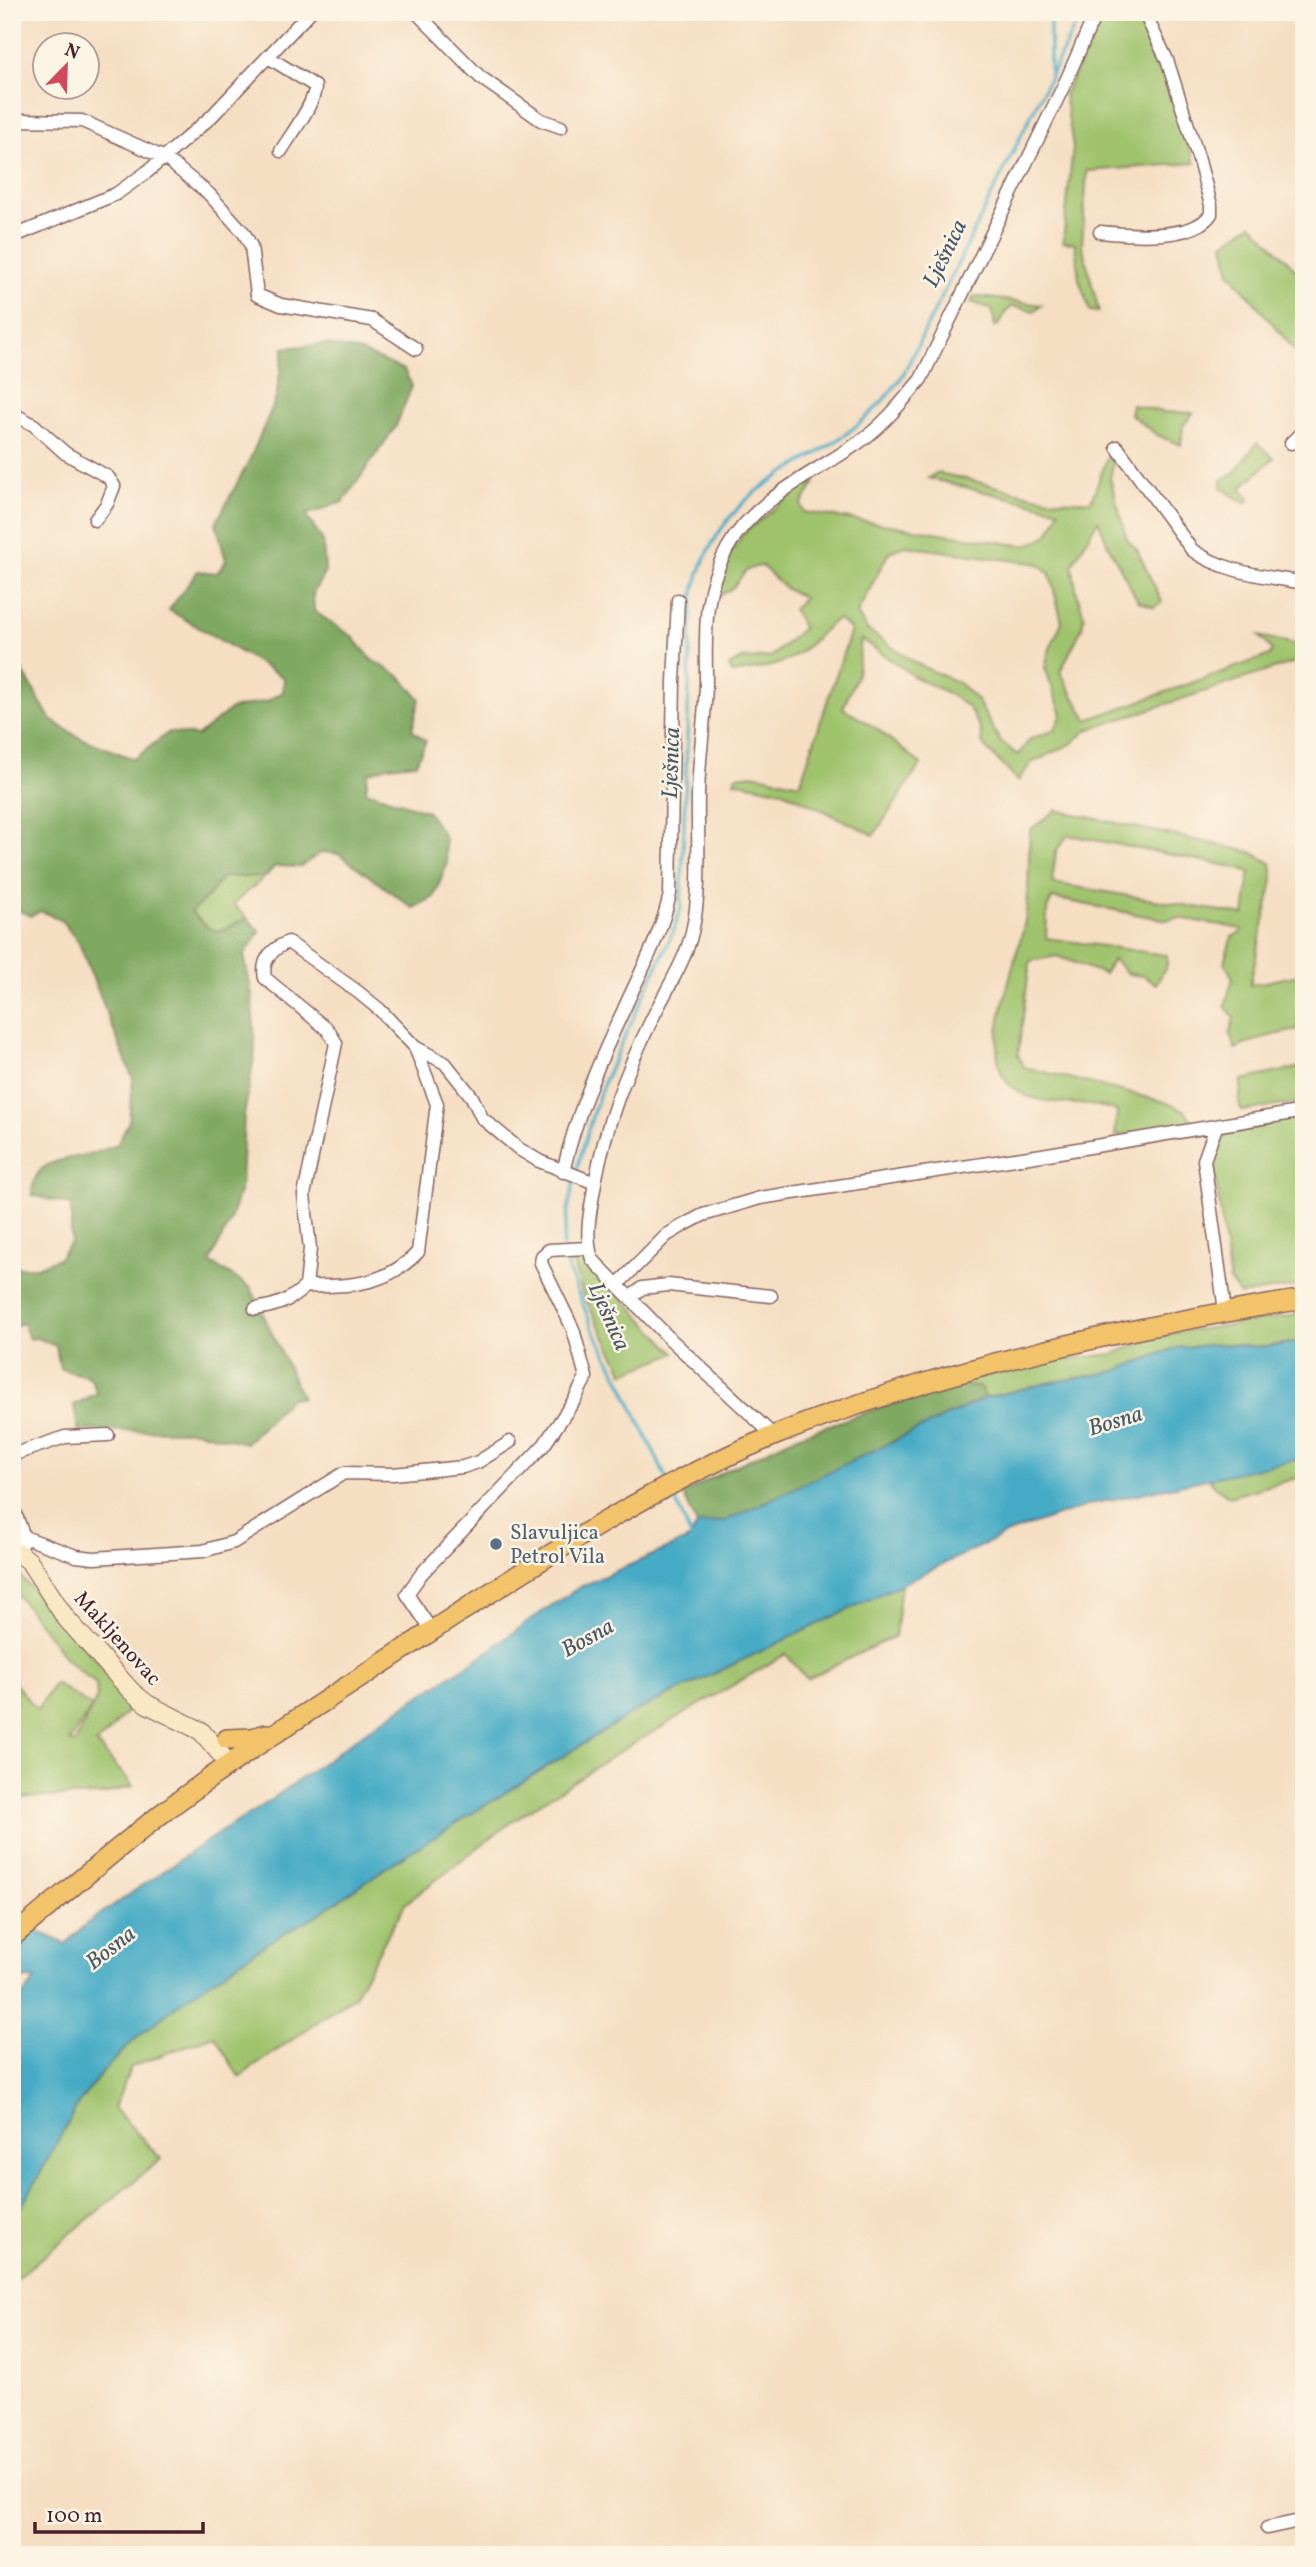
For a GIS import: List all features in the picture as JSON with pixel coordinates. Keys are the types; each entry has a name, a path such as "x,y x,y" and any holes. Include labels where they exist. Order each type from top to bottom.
{"main road":[{"path":"12,1937 162,1814 275,1733 582,1535 690,1476 774,1436 898,1392 1001,1362 1225,1311 1304,1299"},
{"path":"227,1739 275,1733"}],"street":[{"path":"12,237 116,194 165,158 211,117 310,12"},
{"path":"416,12 480,77 541,120 562,127"},
{"path":"774,1436 603,1272 592,1259 588,1248 590,1181 602,1141 622,1082 692,933 706,684 705,627 714,577 728,547 744,525 785,490 860,442 896,410 921,379 1049,117 1096,12"},
{"path":"1100,232 1139,236 1188,230 1198,227 1212,214 1198,157 1167,60 1144,12"},
{"path":"268,57 315,86 311,101 281,151"},
{"path":"12,120 82,121 165,158 209,194 244,233 251,246 257,295 281,305 372,320 416,349"},
{"path":"12,413 34,425 65,453 108,477 114,486 107,504 95,520"},
{"path":"1291,443 1304,430"},
{"path":"1116,447 1192,550 1208,561 1242,572 1304,583"},
{"path":"565,1172 581,1108 598,1063 664,921 670,894 678,600"},
{"path":"255,1309 277,1306 295,1297 306,1286 310,1249 304,1195 336,1043 328,1030 265,978 263,968 268,957 274,948 288,942 373,1004 415,1047 445,1063 472,1097 482,1118 500,1133 539,1161 590,1181"},
{"path":"306,1286 339,1287 382,1279 406,1264 418,1252 437,1104 415,1047"},
{"path":"618,1284 667,1236 684,1225 703,1215 760,1198 1304,1111"},
{"path":"1216,1127 1204,1160 1225,1311"},
{"path":"432,1631 407,1594 422,1573 544,1445 575,1399 586,1377 573,1329 541,1263 542,1256 549,1250 588,1248"},
{"path":"631,1297 642,1288 668,1285 771,1296"},
{"path":"13,1452 65,1437 108,1435"},
{"path":"12,1505 18,1548 94,1558 204,1551 234,1542 344,1473 393,1474 463,1467 478,1462 510,1442"},
{"name":"Makljenovac","path":"18,1548 65,1617 131,1691 147,1703 201,1731 231,1763"},
{"path":"201,1731 227,1739 235,1749 231,1763"},
{"path":"1267,2528 1304,2520"}],"green space":[{"path":"1100,12 1138,12 1157,48 1195,163 1087,171 1082,244 1099,312 1090,311 1079,279 1075,243 1063,242 1073,146 1064,94 1084,55"},
{"path":"1252,224 1304,278 1304,351 1299,355 1230,273 1224,243"},
{"path":"974,296 1042,305 1034,311 1012,306 1000,324 995,326 992,309 971,302"},
{"path":"325,344 362,352 404,370 412,386 396,426 343,502 306,515 323,541 325,572 313,593 314,611 353,637 372,660 400,676 420,699 412,730 426,741 416,763 388,766 368,773 366,791 427,811 444,836 447,864 434,897 413,908 339,854 322,852 300,867 275,866 265,877 222,877 209,895 191,912 208,928 218,932 247,918 260,932 244,955 252,996 255,1051 244,1116 241,1185 230,1221 210,1262 251,1288 302,1398 290,1398 246,1443 195,1431 78,1430 74,1405 97,1393 90,1377 60,1369 56,1346 37,1338 29,1339 23,1323 12,1327 12,1269 37,1267 59,1258 71,1242 71,1205 32,1195 34,1183 38,1174 51,1163 117,1145 129,1121 133,1079 79,943 61,920 41,911 30,916 12,907 12,653 51,720 80,738 134,759 169,732 197,736 231,709 267,701 283,692 284,678 169,610 198,571 217,573 226,561 216,523 249,461 276,399 284,348"},
{"path":"1132,405 1163,412 1193,413 1183,426 1181,445 1157,435 1130,414"},
{"path":"1257,443 1274,458 1241,488 1250,499 1245,503 1221,488 1222,480 1234,473"},
{"path":"1109,453 1114,459 1110,478 1127,539 1137,550 1162,602 1154,607 1138,601 1108,545 1098,520 1072,565 1084,615 1082,628 1060,672 1087,720 1270,655 1272,650 1259,636 1295,644 1304,643 1304,659 1087,730 1071,744 1031,763 1018,781 983,745 980,728 968,707 946,692 915,677 861,639 857,675 843,708 877,729 921,764 874,835 783,791 734,781 736,776 753,774 800,784 851,630 838,619 788,660 732,673 729,666 742,659 771,657 803,628 793,610 804,598 786,589 762,566 749,569 730,590 713,599 728,557 743,534 803,485 815,482 801,505 804,512 1025,546 1048,534 1059,510 928,478 936,473 1033,496 1091,501","holes":["905,546 1039,564 1050,574 1062,622 1049,651 1045,668 1062,714 1055,730 1030,739 1018,755 1000,741 977,700 959,683 917,664 866,629 857,613 889,552"]},
{"path":"1056,810 1251,852 1271,863 1273,880 1250,985 1304,974 1304,1018 1296,1030 1261,1038 1235,1049 1230,1034 1234,1017 1225,1006 1233,978 1224,962 1232,937 1242,932 1242,929 1179,918 1166,920 1052,898 1047,909 1046,938 1167,955 1167,965 1156,984 1144,976 1128,974 1113,959 1104,974 1057,956 1030,961 1018,1055 1024,1067 1165,1102 1184,1110 1195,1124 1115,1136 1117,1111 1034,1098 1010,1085 1001,1071 997,1052 998,1030 1025,921 1030,830","holes":["1068,835 1250,872 1244,915 1052,883 1056,851"]},
{"path":"222,877 265,877 233,904 247,918 218,932 208,928 190,912 209,895"},
{"path":"1301,1067 1304,1102 1242,1111 1239,1103 1242,1080"},
{"path":"1304,1117 1304,1285 1240,1295 1230,1282 1213,1158 1226,1135 1234,1130"},
{"path":"570,1255 581,1255 587,1260 596,1274 615,1290 675,1353 624,1373 584,1297"},
{"path":"1304,1314 1304,1341 1266,1347 1221,1344 1175,1348 1112,1372 1047,1383 985,1398 981,1387 946,1385 1056,1360 1114,1354 1155,1336"},
{"path":"946,1385 981,1387 985,1398 725,1521 697,1525 683,1494 800,1435"},
{"path":"1304,1458 1304,1476 1229,1497 1211,1483 1210,1476"},
{"path":"18,1574 135,1702 96,1743 133,1786 100,1795 12,1798 12,1680 37,1710 55,1683 92,1707 70,1741 75,1743 97,1697 96,1684 67,1660 12,1588 12,1578"},
{"path":"901,1584 895,1636 807,1679 786,1654 624,1749 511,1822 405,1904 354,1996 239,2077 214,2035 131,2067 114,2108 161,2159 12,2282 12,2224 78,2104 103,2071 134,2040 182,2001 270,1941 319,1914 391,1864 636,1711"}],"water":[{"name":"Bosna","path":"1304,1341 1304,1458 1092,1504 1008,1533 636,1711 391,1864 319,1914 270,1941 182,2001 134,2040 103,2071 78,2104 12,2224 12,2010 35,1980 12,1977 12,1920 66,1944 86,1924 261,1807 375,1725 480,1657 543,1611 580,1587 691,1538 697,1525 725,1521 985,1398 1047,1383 1112,1372 1175,1348 1221,1344 1266,1347"}],"waterway":[{"path":"1050,12 1050,77"},
{"name":"Lješnica","path":"563,1246 574,1183 598,1098 674,930 681,908 692,604 705,558 712,543 741,505 775,479 852,430 876,408 903,375 1082,12"},
{"name":"Lješnica","path":"562,1254 593,1329 666,1478"},
{"name":"Lješnica","path":"672,1492 692,1539"}],"place":[{"name":"Slavuljica Petrol Vila","path":"496,1544"}]}
